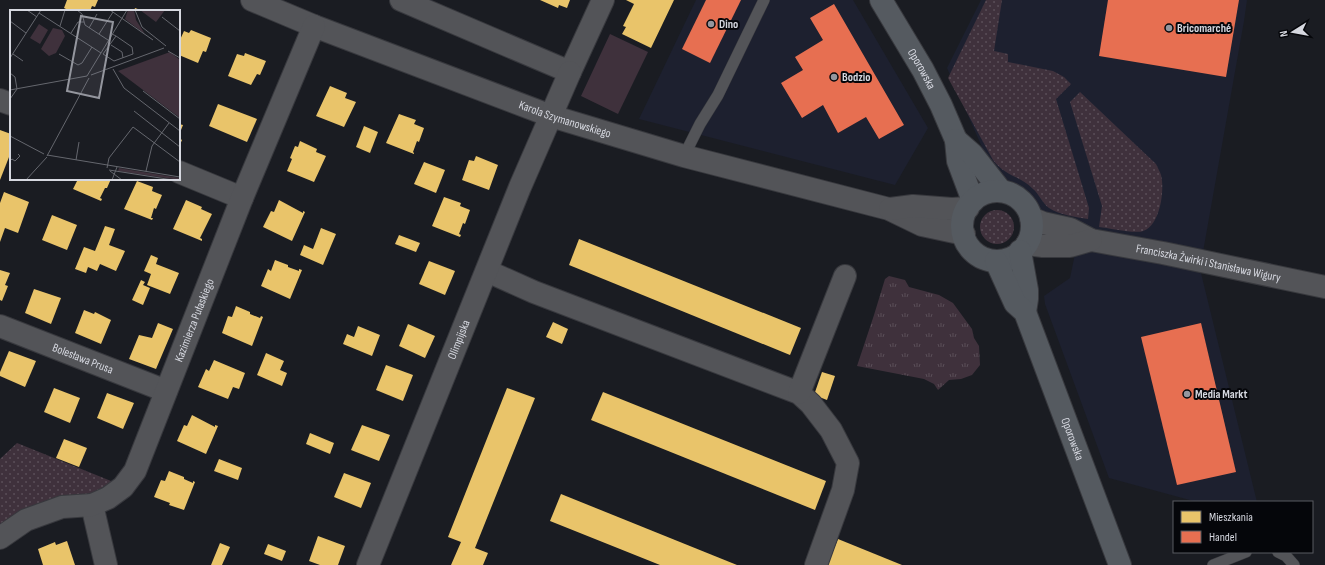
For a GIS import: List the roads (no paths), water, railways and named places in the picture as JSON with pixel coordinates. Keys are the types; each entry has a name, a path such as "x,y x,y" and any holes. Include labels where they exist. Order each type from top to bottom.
{"street":[{"name":"Karola Szymanowskiego","path":"252,0 314,26 552,116 684,156 889,209 922,224 964,234"},
{"path":"401,0 570,72"},
{"name":"Olimpijska","path":"368,565 520,187 603,0"},
{"name":"Oporowska","path":"881,0 923,70 941,105 956,140 958,161 970,204"},
{"name":"Kazimierza Pułaskiego","path":"0,538 26,520 62,507 92,505 108,498 123,487 135,471 242,198 314,26"},
{"path":"0,100 10,104"},
{"name":"Oporowska","path":"956,140 972,154 1001,192"},
{"path":"180,172 242,198"},
{"path":"1001,192 1008,193 1020,200 1025,205 1031,218 1031,231 1024,248 1007,259 996,260 984,258 978,255 969,246 964,234 962,223 970,204 986,193 1001,192"},
{"name":"Karola Szymanowskiego","path":"889,209 913,206 952,208 970,204"},
{"name":"Franciszka Żwirki i Stanisława Wigury","path":"1031,218 1042,223 1070,229 1091,240 1163,253 1325,287"},
{"name":"Franciszka Żwirki i Stanisława Wigury","path":"1024,248 1070,246 1091,240"},
{"name":"Oporowska","path":"1024,248 1027,299 1024,312"},
{"name":"Oporowska","path":"996,260 1015,303 1024,312 1120,565"},
{"path":"487,271 534,292 799,393 811,404 831,430 848,463 843,490 816,565"},
{"path":"799,393 845,276"},
{"name":"Bolesława Prusa","path":"0,326 166,391"},
{"path":"92,505 106,565"}],"lane":[{"path":"684,156 700,124 718,95 764,0"},
{"path":"1213,565 1243,553"},
{"path":"1280,553 1286,556 1294,565"}],"place":[{"name":"Dino","path":"711,24"},
{"name":"Bricomarché","path":"1169,28"},
{"name":"Bodzio","path":"834,77"},
{"name":"Media Markt","path":"1187,394"}]}
